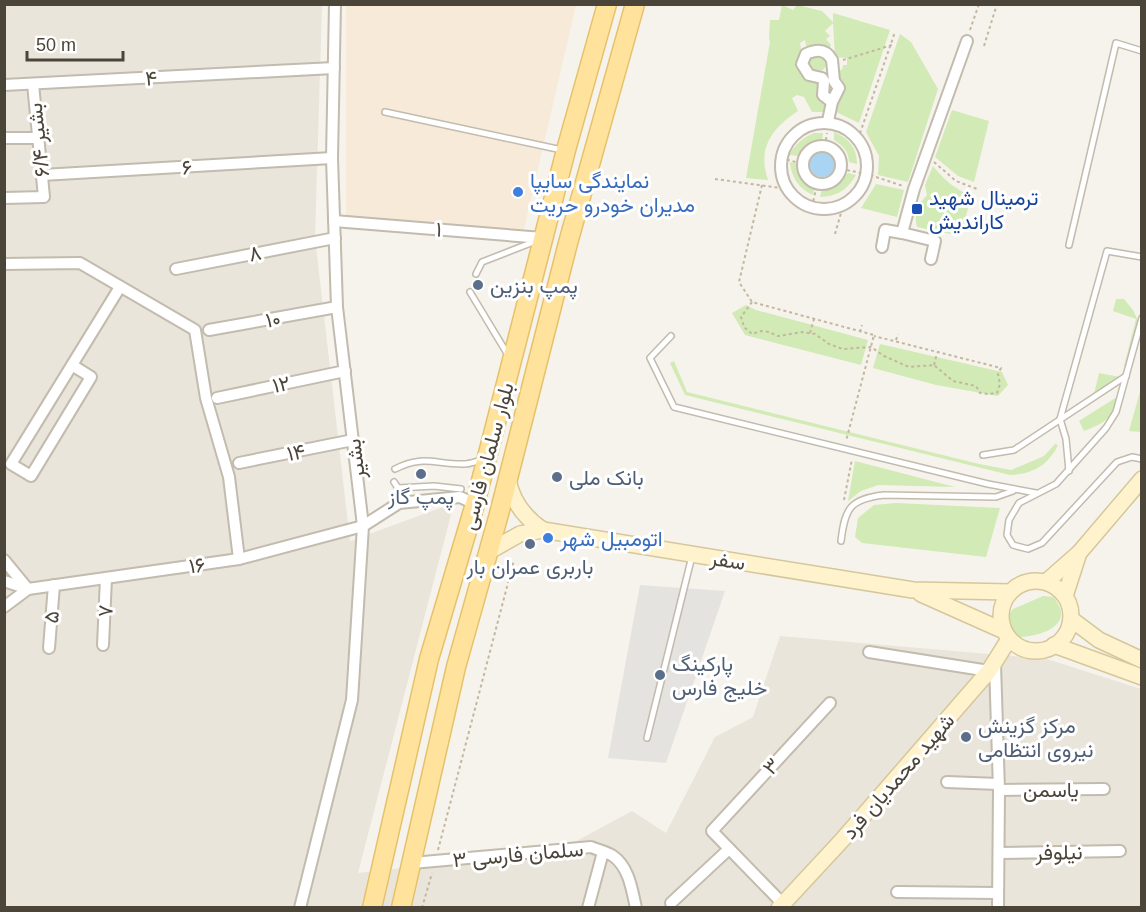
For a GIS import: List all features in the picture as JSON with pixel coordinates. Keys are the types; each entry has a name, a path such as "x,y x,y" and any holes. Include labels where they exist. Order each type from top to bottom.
{"main road":[{"name":"بلوار سلمان فارسی","path":"372,908 429,659 475,504 566,150 607,4"},
{"name":"بلوار سلمان فارسی","path":"401,908 456,667 508,479 568,243 635,4"},
{"path":"508,479 510,490 526,517 543,530"},
{"path":"1046,582 1080,553 1142,479"},
{"name":"سفر","path":"488,552 520,534 543,530 913,590 1010,592"},
{"path":"1065,596 1080,553"},
{"path":"1027,582 1046,582 1057,587 1065,596 1070,607 1071,619 1066,634 1054,645 1035,651 1025,649 1007,635 1001,614 1005,598 1010,592 1027,582"},
{"name":"سفر","path":"913,590 1007,635"},
{"path":"1071,619 1099,640 1142,660"},
{"name":"شهید محمدیان فرد","path":"781,906 844,838 992,668 1007,635"},
{"path":"1054,645 1142,677"}],"street":[{"name":"بشیر","path":"300,908 352,700 363,526 337,307 332,158 335,4"},
{"path":"902,233 914,189 967,41"},
{"path":"828,121 832,102 840,88 834,81 833,63 824,51 817,50 807,54 802,64 809,75 822,78 824,81 823,95 832,102"},
{"name":"۴","path":"4,85 334,68"},
{"name":"بشیر ۶/۴","path":"4,198 44,197 33,84"},
{"path":"828,121 842,126 858,139 866,152 867,174 856,195 843,206 812,207 795,199 783,181 780,167 783,149 790,137 804,126 828,121"},
{"path":"4,138 38,138"},
{"path":"817,146 825,146 838,154 841,169 834,179 817,184 806,174 803,164 810,150 817,146"},
{"name":"۶","path":"42,176 332,158"},
{"name":"۱","path":"334,221 543,238"},
{"path":"882,247 885,230 935,241 930,259"},
{"name":"۸","path":"176,269 335,238"},
{"path":"4,264 80,263 195,330 206,398 229,477 239,559"},
{"path":"72,365 92,377 31,476 12,464 72,365 120,287"},
{"name":"۱۰","path":"209,330 337,307"},
{"name":"۱۲","path":"217,398 345,371"},
{"name":"۱۴","path":"239,463 353,440"},
{"name":"۱۶","path":"28,589 239,559 363,526 399,503 460,497 475,504"},
{"path":"4,560 28,589"},
{"name":"۷","path":"103,645 106,578"},
{"path":"4,581 28,589"},
{"name":"۵","path":"49,648 54,585"},
{"path":"4,607 28,589"},
{"path":"869,652 992,668 999,787 998,908"},
{"name":"۳","path":"729,849 712,831 831,703"},
{"name":"یاسمن","path":"947,782 999,787 1104,789"},
{"name":"۳ سلمان فارسی","path":"412,863 591,847 613,855 620,863 627,874 636,908"},
{"path":"671,903 729,849 781,906"},
{"name":"نیلوفر","path":"999,853 1120,851"},
{"path":"588,908 603,852"},
{"path":"897,892 998,893"}],"lane":[{"path":"1069,245 1116,43 1142,51"},
{"path":"385,112 566,150"},
{"path":"476,274 482,262 543,238"},
{"path":"1069,471 1066,439 1060,419 1107,251 1142,257"},
{"path":"470,292 513,363"},
{"path":"1142,318 1116,412 1056,484 1019,503 1009,520 1007,535 1013,545 1028,549 1042,543 1117,462 1132,457 1142,459"},
{"path":"671,336 650,358 674,407 1014,490 1036,493"},
{"path":"983,455 1014,450 1126,376"},
{"path":"395,469 409,462 435,460 468,464 487,459"},
{"path":"394,482 398,488 434,486 462,489"},
{"path":"841,540 845,514 852,505 867,497 884,495 996,497 1014,490"},
{"path":"646,738 692,554"}],"path":[{"path":"967,41 979,4"},
{"path":"984,46 997,4"},
{"path":"858,139 895,32"},
{"path":"833,63 892,45"},
{"path":"825,146 828,121"},
{"path":"927,154 956,181 977,189"},
{"path":"782,158 803,164"},
{"path":"841,169 867,174 914,189"},
{"path":"715,179 788,189"},
{"path":"812,207 817,184"},
{"path":"752,302 741,317 744,327 752,334 761,331 778,336 802,332 810,333 843,349 871,347 884,356 909,367 934,365 953,381 976,386 980,393 997,393 1000,384 998,374 1001,368 752,302 739,282 762,185"},
{"path":"835,234 843,206"},
{"path":"810,333 814,319"},
{"path":"860,332 862,325"},
{"path":"896,340 898,334"},
{"path":"845,514 843,506 852,460 844,449 874,336"},
{"path":"934,365 937,352"},
{"path":"422,908 514,560"}],"shaded area":[{"path":"5,5 322,5 315,238 350,541 454,503 358,873 558,851 632,811 666,833 715,737 753,717 780,636 1047,659 1141,689 1141,907 5,908"},
{"path":"346,5 576,5 523,233 346,218"},
{"name":"پارکینگ خلیج فارس","path":"640,585 725,591 666,763 608,758"}],"green space":[{"path":"782,5 793,10 797,5 822,11 833,22 833,13 890,30 859,123 836,112 837,69 842,70 843,65 847,65 847,58 835,57 833,23 825,31 830,36 826,39 831,45 828,50 807,49 805,40 800,43 802,54 799,62 815,78 822,90 825,96 826,112 812,112 804,97 797,95 792,98 798,111 774,132 766,149 764,158 768,180 746,178 770,42 770,20 779,20"},
{"path":"900,34 911,42 938,89 908,182 878,175 879,156 866,132"},
{"path":"810,55 824,56 826,66 823,70 814,73 807,66"},
{"path":"952,110 989,121 974,182 958,176 935,157"},
{"path":"834,132 851,144 856,153 857,164 849,162 848,154 834,140"},
{"path":"814,133 823,133 822,142 808,144 798,156 789,155 800,142"},
{"path":"790,162 798,164 804,177 815,186 813,195 797,182"},
{"path":"933,166 950,184 971,196 961,236 917,227 916,214 927,195 925,185"},
{"path":"848,173 856,175 849,185 837,194 820,197 822,189 835,185"},
{"path":"876,184 904,190 897,217 861,208"},
{"path":"1116,299 1124,299 1133,310 1139,323 1128,366 1124,366 1136,319 1113,311"},
{"path":"746,305 756,310 868,340 861,365 745,335 732,313"},
{"path":"880,344 1002,372 1008,385 998,396 936,385 873,368"},
{"path":"674,361 687,392 979,464 1011,470 1044,456 1055,444 1058,445 1038,468 1010,475 685,395 670,363"},
{"path":"1099,373 1120,377 1094,394"},
{"path":"1141,388 1141,432 1129,431"},
{"path":"1120,395 1115,409 1108,418 1084,431 1079,421"},
{"path":"855,461 955,487 878,485 861,491 848,501"},
{"path":"896,503 1000,508 986,557 862,543 855,537 858,518 874,505"},
{"path":"1043,596 1054,597 1061,611 1061,618 1053,628 1032,636 1019,637 1010,626 1008,615 1013,609"}],"water":[{"path":"822,151 831,155 835,164 831,173 822,177 813,173 809,164 813,155"}],"place":[{"name":"نمایندگی سایپا مدیران خودرو حریت","path":"518,192"},
{"name":"ترمینال شهید کاراندیش","path":"917,209"},
{"name":"پمپ بنزین","path":"478,285"},
{"name":"پمپ گاز","path":"421,474"},
{"name":"بانک ملی","path":"557,477"},
{"name":"اتومبیل شهر","path":"548,538"},
{"name":"باربری عمران بار","path":"530,544"},
{"name":"پارکینگ خلیج فارس","path":"660,675"},
{"name":"مرکز گزینش نیروی انتظامی","path":"966,737"}]}
